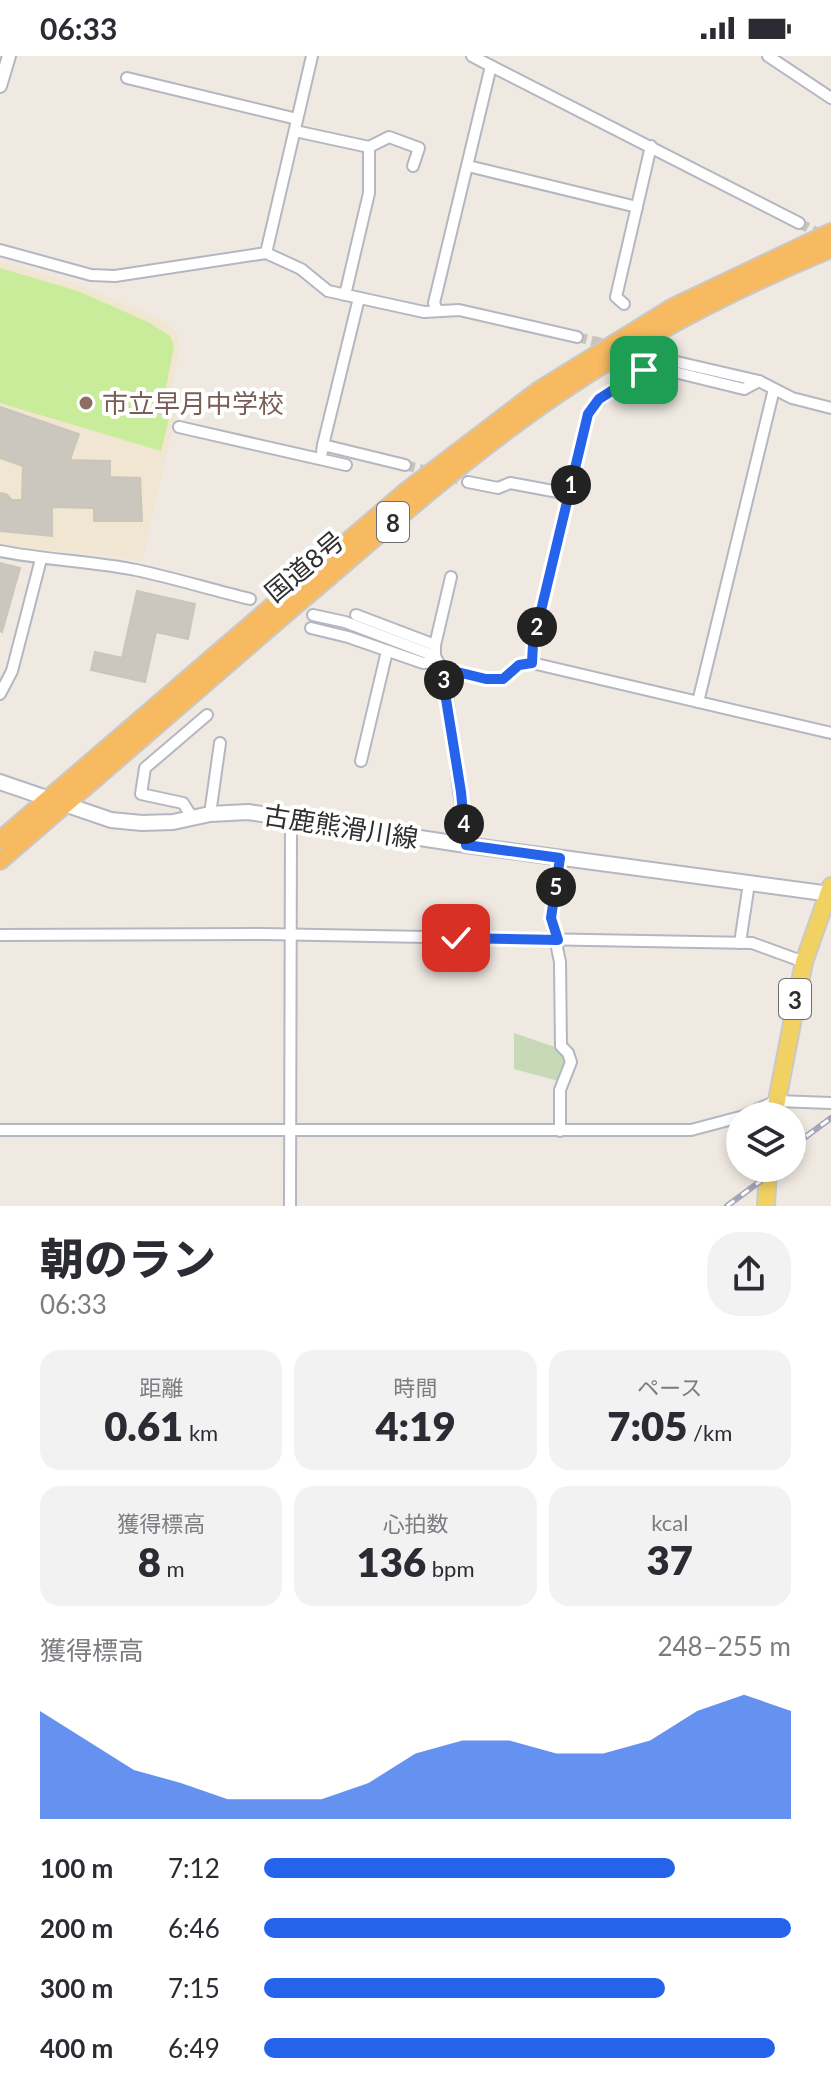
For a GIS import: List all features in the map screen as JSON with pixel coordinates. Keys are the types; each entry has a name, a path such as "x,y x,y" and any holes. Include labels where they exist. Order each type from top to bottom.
{"highway":[{"name":"国道8号","path":"0,861 55,803 405,492 539,390 673,307 831,232"},
{"name":"国道8号","path":"0,840 55,803 394,521 483,449 558,394 685,317 780,270 831,249"}],"main road":[{"name":"古鹿熊滑川線","path":"0,782 111,820 173,822 210,814 248,812 560,858 830,891"},
{"name":"3","path":"776,1102 804,962 830,891"},
{"path":"766,1206 767,1182"}],"street":[{"path":"1,81 9,56"},
{"path":"266,253 312,56"},
{"path":"472,56 799,223"},
{"path":"768,56 831,98"},
{"path":"437,310 434,303 491,66"},
{"path":"127,78 297,119"},
{"path":"295,131 369,147 389,137 419,148 413,166"},
{"path":"624,304 616,297 651,146"},
{"path":"345,295 369,193 369,147"},
{"path":"468,166 637,207"},
{"path":"0,250 91,275 115,276 266,253 301,269 328,291 424,312 459,310 577,337"},
{"path":"321,458 359,298"},
{"path":"655,357 759,381 792,398 831,408"},
{"path":"532,663 533,644 588,414 599,399 644,370 658,368 744,389 759,381"},
{"path":"698,702 774,389"},
{"path":"179,427 346,465"},
{"path":"323,445 405,465"},
{"path":"468,482 498,488 510,483 569,494"},
{"path":"0,551 135,570 250,599"},
{"path":"0,694 12,671 41,559"},
{"path":"451,577 437,658 461,792 466,845"},
{"path":"313,615 345,622 486,679 503,679 519,665 532,663 831,733"},
{"path":"356,615 437,658"},
{"path":"311,628 423,663 437,658"},
{"path":"361,761 387,651"},
{"path":"192,817 183,803 141,794 145,768 207,715"},
{"path":"210,814 220,743"},
{"path":"290,1206 291,817"},
{"path":"560,858 551,918 558,940 561,1046 571,1062 560,1090 560,1131"},
{"path":"740,943 749,883"},
{"path":"0,935 151,933 752,943 804,962"},
{"path":"806,1105 831,1103"},
{"path":"0,1130 691,1130 726,1120"}],"shaded area":[{"name":"市立早月中学校","path":"0,261 79,285 166,322 177,334 180,347 171,390 175,415 142,562 98,554 0,544"}],"green space":[{"path":"0,268 78,291 148,322 170,336 174,346 164,398 170,415 161,451 0,403"},
{"path":"514,1033 558,1048 565,1054 565,1065 558,1081 514,1069"}],"building":[{"path":"0,407 79,434 70,460 110,461 110,477 140,478 142,521 94,521 94,508 52,507 52,536 0,531 0,493 12,500 22,500 23,466 0,458"},
{"path":"0,563 20,568 2,632 0,631"},
{"path":"137,591 195,604 188,639 156,632 145,682 91,670 95,652 122,658"}],"tunnel":[{"path":"799,223 826,237"},
{"path":"577,337 610,345"},
{"path":"626,350 655,357"},
{"path":"405,465 468,482"}],"railway":[{"path":"806,1137 831,1118"},
{"path":"727,1206 759,1182"}],"place":[{"name":"市立早月中学校","path":"86,403"}],"route":[{"path":"456,938 558,940 551,918 560,858 466,845 461,792 441,668 486,679 503,679 519,665 532,663 533,644 588,414 599,399 644,370"}]}
